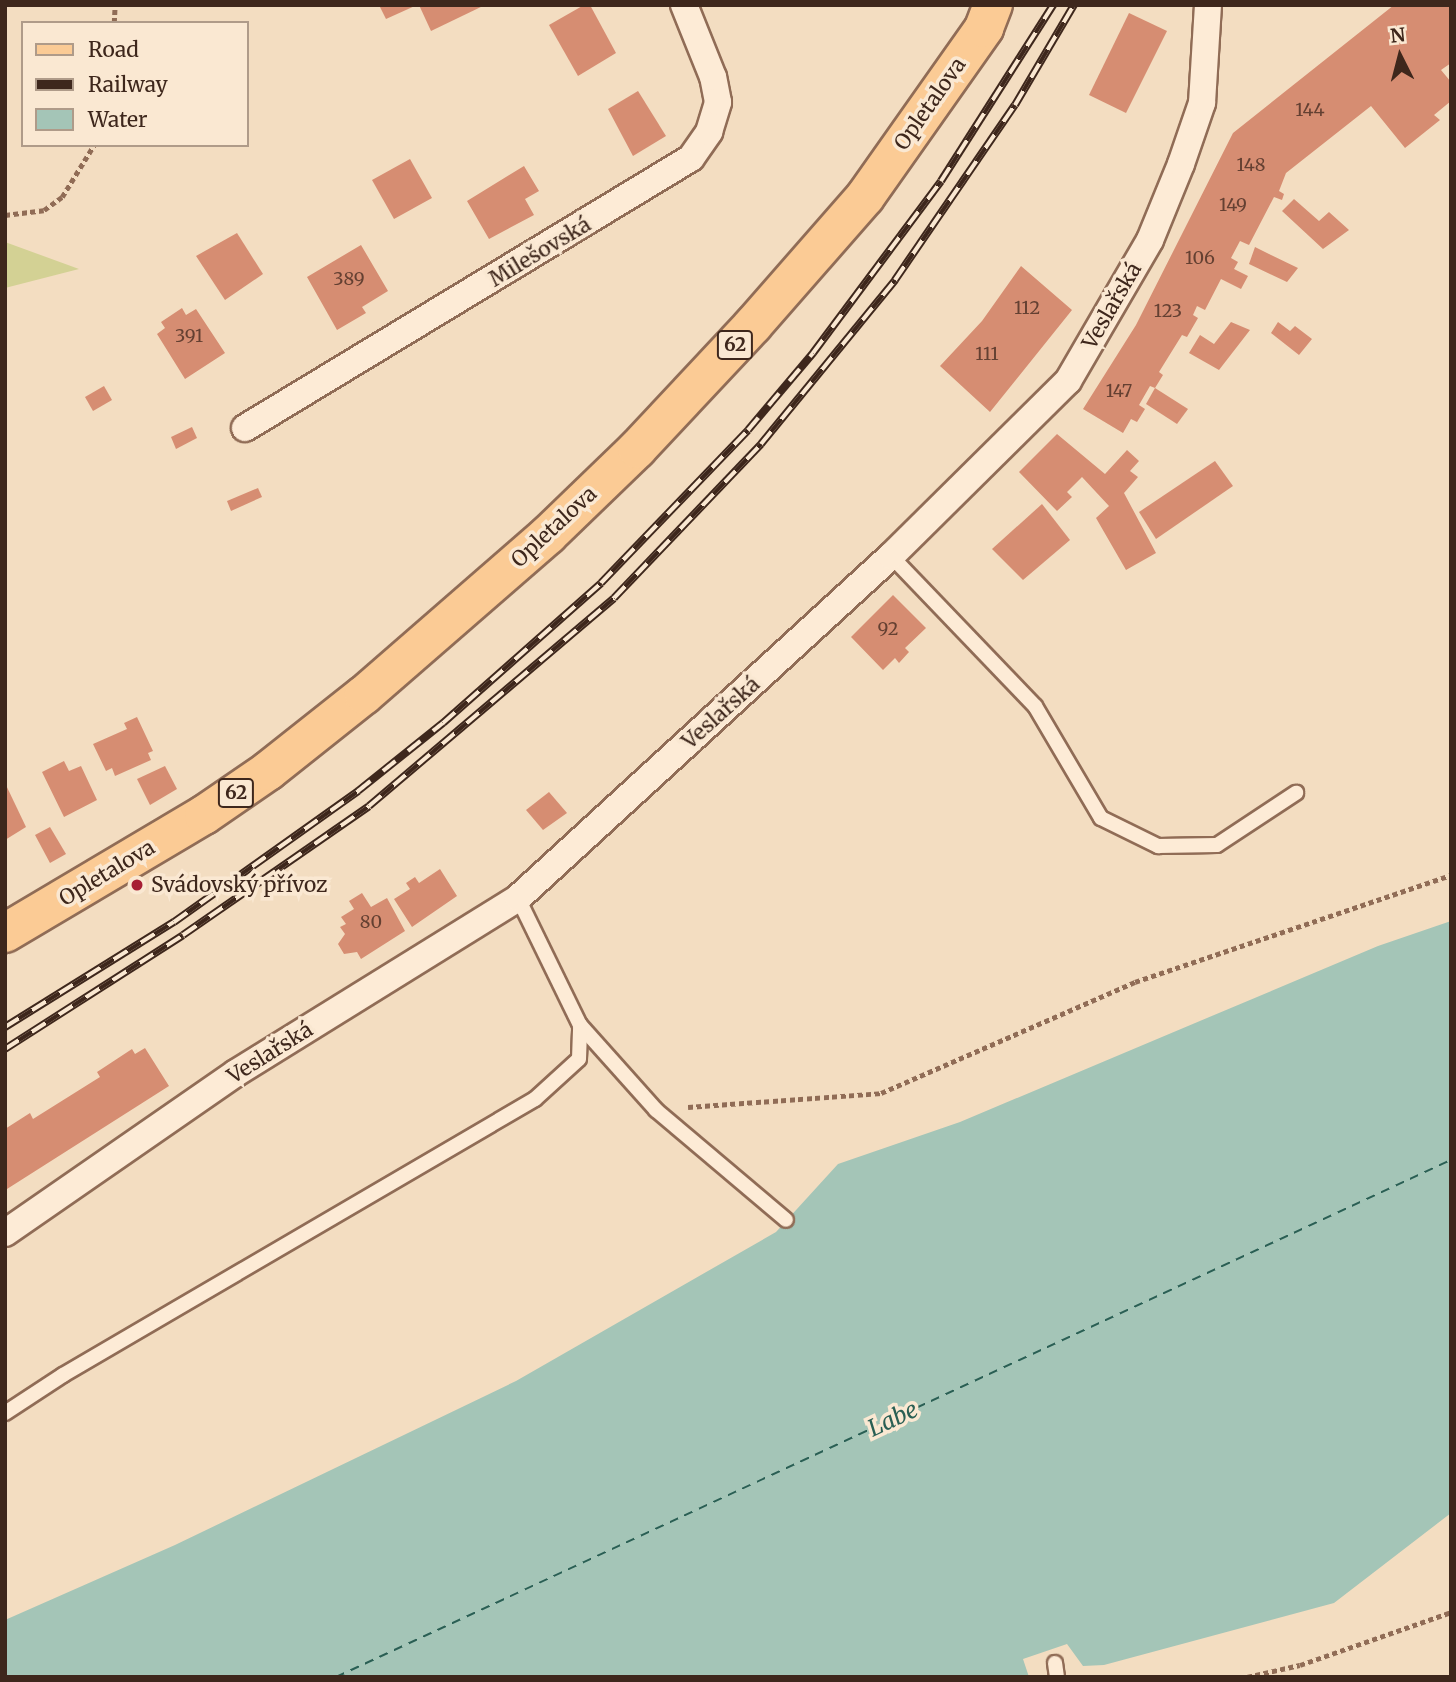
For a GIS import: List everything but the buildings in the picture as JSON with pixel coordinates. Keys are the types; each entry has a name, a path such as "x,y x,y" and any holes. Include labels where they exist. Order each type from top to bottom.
{"main road":[{"name":"Opletalova","path":"5,933 204,815 278,763 373,688 548,535 637,449 753,326 865,197 984,28 993,5"}],"street":[{"name":"Milešovská","path":"245,428 691,158 709,132 718,102 713,77 684,5"},
{"name":"Veslařská","path":"5,1233 236,1073 518,898 891,556 1068,381 1150,240 1202,103 1208,5"}],"lane":[{"path":"891,556 1035,706 1101,818 1158,846 1217,845 1296,793"},
{"path":"518,898 580,1025 656,1110 786,1220"},
{"path":"5,1413 75,1368 535,1100 579,1059 580,1025"}],"path":[{"path":"5,215 44,210 62,197 93,147"},
{"path":"656,1110 881,1093 1135,982 1451,875"},
{"path":"1247,1677 1300,1665 1451,1612"}],"shaded area":[{"path":"5,242 79,269 5,288"}],"water":[{"name":"Labe","path":"1451,921 1451,1513 1334,1603 1104,1665 1083,1666 1067,1644 1023,1659 1029,1677 5,1677 5,1620 175,1545 516,1381 776,1232 838,1164 960,1122 1378,946"}],"ferry route":[{"path":"336,1677 1451,1160"}],"railway":[{"path":"5,1027 174,922 358,791 443,723 601,583 748,430 813,353 941,181 1053,5"},
{"path":"5,1049 183,935 369,806 614,598 761,444 895,280 1015,105 1074,5"}],"place":[{"name":"Svádovský přívoz","path":"137,885"}]}
